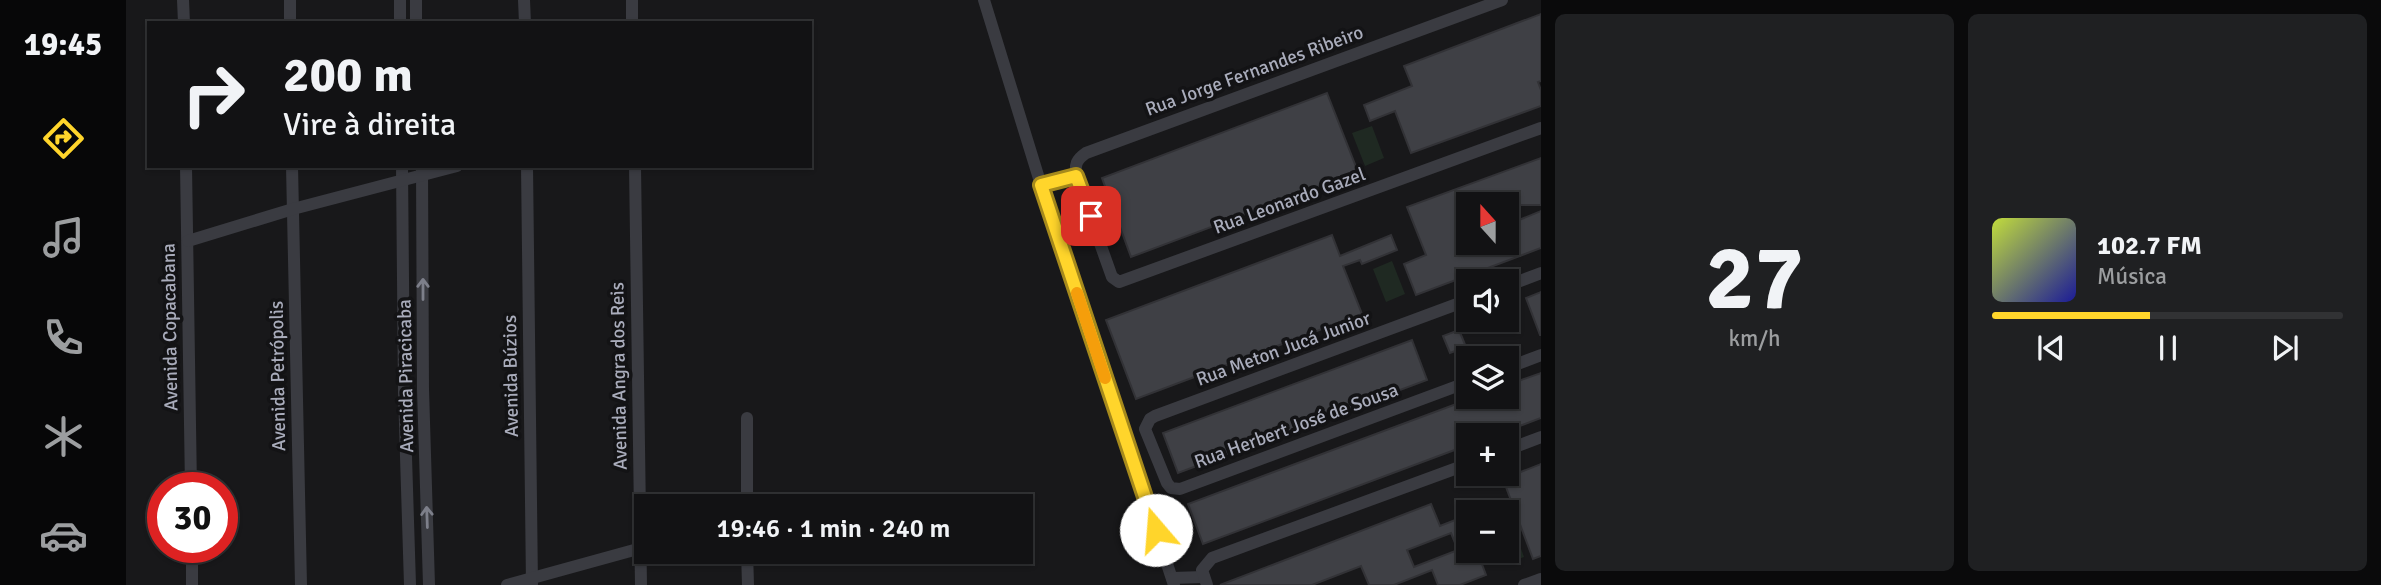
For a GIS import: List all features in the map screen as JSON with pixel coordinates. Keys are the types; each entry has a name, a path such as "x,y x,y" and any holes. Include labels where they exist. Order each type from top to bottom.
{"street":[{"path":"183,0 184,21"},
{"path":"290,0 290,21"},
{"path":"400,0 400,21"},
{"path":"416,0 416,21"},
{"path":"524,0 525,21"},
{"path":"632,0 632,21"},
{"path":"984,0 1041,185 1173,581 1205,581 1202,570 1205,563 1212,558 1456,468"},
{"name":"Rua Jorge Fernandes Ribeiro","path":"1076,176 1075,165 1086,153 1502,0"},
{"name":"Rua Leonardo Gazel","path":"1076,176 1112,277 1119,282 1541,128"},
{"name":"Avenida Copacabana","path":"186,168 191,472"},
{"name":"Avenida Petrópolis","path":"292,168 301,585"},
{"name":"Avenida Piracicaba","path":"402,168 404,392 410,585"},
{"path":"188,241 293,209 402,182 422,171 443,168"},
{"name":"Avenida Búzios","path":"527,168 532,581"},
{"name":"Avenida Angra dos Reis","path":"635,168 642,494"},
{"name":"Avenida Piracicaba","path":"422,171 423,389 429,585"},
{"path":"1041,185 1076,176"},
{"path":"1519,281 1541,273"},
{"name":"Rua Meton Jucá Junior","path":"1124,436 1145,429 1150,419 1155,416 1456,304"},
{"path":"1519,363 1541,355"},
{"name":"Rua Herbert José de Sousa","path":"1145,429 1167,483 1171,488 1180,489 1456,386"},
{"path":"747,418 747,494"},
{"path":"1519,445 1541,437"},
{"path":"508,585 532,581 634,551"},
{"path":"192,563 192,585"},
{"name":"Avenida Angra dos Reis","path":"640,585 642,564"},
{"path":"747,564 748,585"},
{"path":"1524,585 1541,579"}],"shaded area":[{"path":"1372,126 1384,158 1365,166 1352,133"},
{"path":"1392,261 1405,294 1386,302 1373,269"},
{"path":"1519,543 1524,557 1519,559"}],"building":[{"path":"1541,14 1541,81 1538,82 1541,106 1411,153 1395,111 1370,121 1364,105 1412,86 1404,66"},
{"path":"1327,93 1358,172 1131,257 1102,178"},
{"path":"1541,158 1541,205 1519,205 1519,192 1456,192 1456,256 1519,256 1519,220 1541,211 1541,248 1485,269 1456,269 1456,280 1416,295 1404,264 1426,255 1407,207"},
{"path":"1332,235 1340,256 1391,235 1397,250 1362,264 1360,260 1343,266 1362,314 1136,399 1106,320"},
{"path":"1541,292 1541,335 1540,335 1526,298"},
{"path":"1460,332 1466,346 1456,346 1456,351 1450,353 1443,336"},
{"path":"1412,340 1427,380 1178,473 1163,433"},
{"path":"1541,373 1541,418 1519,426 1519,423 1456,423 1456,449 1203,544 1188,504 1456,404 1456,409 1519,409 1519,381"},
{"path":"1541,464 1541,556 1533,559 1519,522 1519,500 1511,500 1506,486 1519,486 1519,473"},
{"path":"1431,504 1440,526 1456,520 1456,545 1451,533 1407,550 1414,567 1456,551 1456,563 1482,563 1486,575 1460,585 1438,585 1432,570 1394,585 1369,585 1361,566 1312,585 1220,585"}],"slow traffic":[{"path":"1077,293 1105,378"}],"route":[{"path":"1091,216 1076,176 1041,185 1156,530"}]}
